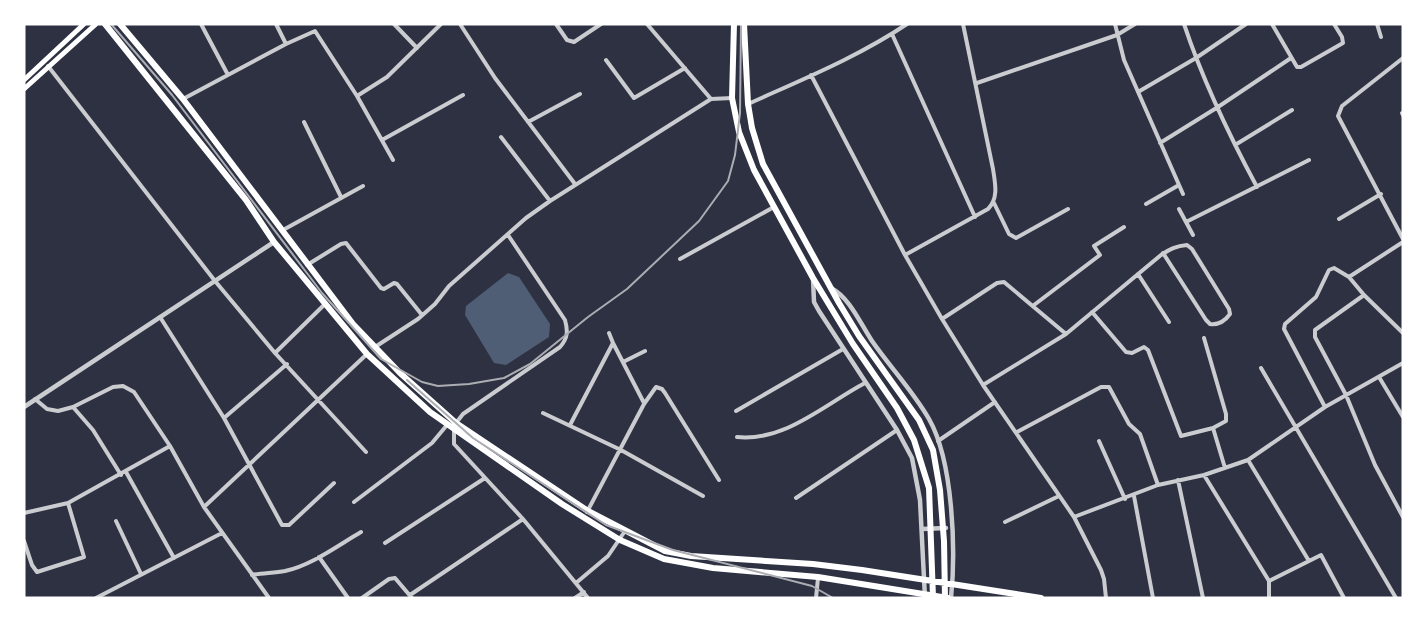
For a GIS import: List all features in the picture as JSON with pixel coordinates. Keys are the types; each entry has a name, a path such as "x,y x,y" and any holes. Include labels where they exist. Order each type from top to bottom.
{"main road":[{"path":"24,80 84,24"},
{"path":"24,90 96,24"},
{"path":"105,24 246,200 274,242 324,304 368,354 409,393 447,425 455,426"},
{"path":"120,24 183,99 353,324 375,347 455,426 588,511 665,551 691,556 813,564 1041,598"},
{"path":"734,24 732,98 739,132 754,170 826,300 897,408 914,440 929,488 933,598"},
{"path":"484,445 584,518 620,540 664,559 693,565 818,577 948,598 940,490 933,450 919,420 859,336 839,303 763,164 752,128 748,104 744,24"}],"street":[{"path":"201,24 228,75"},
{"path":"276,24 286,44"},
{"path":"394,24 417,48"},
{"path":"357,96 387,77 441,24"},
{"path":"460,24 495,78 575,184"},
{"path":"556,24 567,40 574,42 601,24"},
{"path":"647,24 711,99"},
{"path":"748,104 811,75 907,24"},
{"path":"963,24 993,169 996,188 994,203 1009,234 1016,238 1068,209"},
{"path":"1115,24 1124,60 1183,194"},
{"path":"976,83 1117,35 1135,24"},
{"path":"1184,24 1196,58 1235,145 1257,187"},
{"path":"1138,92 1196,58 1246,24"},
{"path":"1272,24 1291,58 1300,68 1340,45 1343,41 1334,24"},
{"path":"1377,24 1381,37"},
{"path":"183,99 315,31 357,96 393,160"},
{"path":"892,34 975,217"},
{"path":"1160,143 1291,58"},
{"path":"1349,277 1403,241 1338,112 1342,106 1403,58"},
{"path":"606,60 634,98 685,68"},
{"path":"44,61 215,281 275,352 366,452"},
{"path":"811,75 905,255 942,319 983,385 1074,517 1101,570 1106,598"},
{"path":"528,122 580,94"},
{"path":"382,140 463,95"},
{"path":"375,347 422,315 449,286 525,218 711,99 732,98"},
{"path":"1235,145 1292,110"},
{"path":"304,122 341,197"},
{"path":"501,137 550,201"},
{"path":"1186,222 1309,160"},
{"path":"1146,204 1179,185"},
{"path":"282,230 363,186"},
{"path":"1339,219 1381,194"},
{"path":"905,255 975,217 994,203"},
{"path":"680,259 774,207"},
{"path":"1179,209 1193,236"},
{"path":"1034,305 1100,255 1094,246 1124,226"},
{"path":"508,235 565,320 566,340 560,347 463,414 455,426 454,444 523,519 588,598"},
{"path":"24,406 274,242"},
{"path":"307,265 346,243 381,288 397,284 422,315"},
{"path":"983,385 1066,334 1163,253 1177,246 1187,245 1192,249 1229,309 1230,314 1227,319 1216,324 1210,324 1206,320 1163,253"},
{"path":"1325,407 1285,333 1284,326 1316,297 1329,270 1334,268 1349,277 1403,333"},
{"path":"1138,274 1169,322"},
{"path":"813,278 814,302 897,430 912,459 920,500 925,596"},
{"path":"942,319 1001,282 1008,283 1066,334"},
{"path":"831,288 842,294 873,342 915,398 929,420 938,441 946,467 951,528 953,585 948,598"},
{"path":"1364,295 1317,328 1314,333 1346,395 1375,465 1403,517"},
{"path":"275,352 324,304"},
{"path":"1092,312 1126,352 1132,353 1144,348 1148,350 1181,436 1213,428 1224,423 1227,417 1204,338"},
{"path":"160,317 224,418 280,523 284,526 289,525 334,483"},
{"path":"609,333 644,404"},
{"path":"570,426 613,343"},
{"path":"736,411 843,349"},
{"path":"623,362 645,351"},
{"path":"204,507 368,354"},
{"path":"1074,517 1158,485 1204,475 1248,460 1325,407 1403,363"},
{"path":"224,418 287,364"},
{"path":"1261,368 1396,598"},
{"path":"1379,377 1403,417"},
{"path":"737,437 758,437 776,433 865,383"},
{"path":"35,399 50,410 58,411 73,407 113,387 123,386 134,392 170,446 204,507 269,598"},
{"path":"1017,432 1101,387 1109,387 1129,424 1140,434 1158,485"},
{"path":"584,518 654,388 662,389 719,480"},
{"path":"938,441 995,402"},
{"path":"73,407 93,430 121,475"},
{"path":"543,413 621,450 704,496"},
{"path":"354,502 432,443 447,425"},
{"path":"1213,428 1225,468"},
{"path":"796,498 897,430"},
{"path":"1100,441 1125,499"},
{"path":"24,513 68,503 170,446"},
{"path":"1248,460 1309,561"},
{"path":"126,472 174,558"},
{"path":"1204,475 1269,581 1269,598"},
{"path":"385,543 485,478"},
{"path":"1178,480 1203,598"},
{"path":"1005,522 1059,496"},
{"path":"1134,496 1153,598"},
{"path":"24,541 32,565 37,572 84,556 68,503"},
{"path":"362,598 392,578 399,580 411,597 523,519"},
{"path":"116,521 141,574"},
{"path":"922,529 951,528"},
{"path":"576,583 608,556 625,531"},
{"path":"251,575 286,570 319,557 361,532"},
{"path":"96,598 222,533"},
{"path":"1269,581 1321,555 1344,598"},
{"path":"319,557 348,598"},
{"path":"816,598 818,577"},
{"path":"575,598 584,592"}],"water":[{"path":"508,273 519,277 550,324 549,337 506,365 494,363 465,315 466,306"}],"railway":[{"path":"111,24 172,95 322,293 381,359 422,382 438,386 504,378 530,364 627,289 699,221 728,181 735,155 740,113 741,24"},
{"path":"407,380 473,438 606,525 673,550 812,586 833,598"}]}
